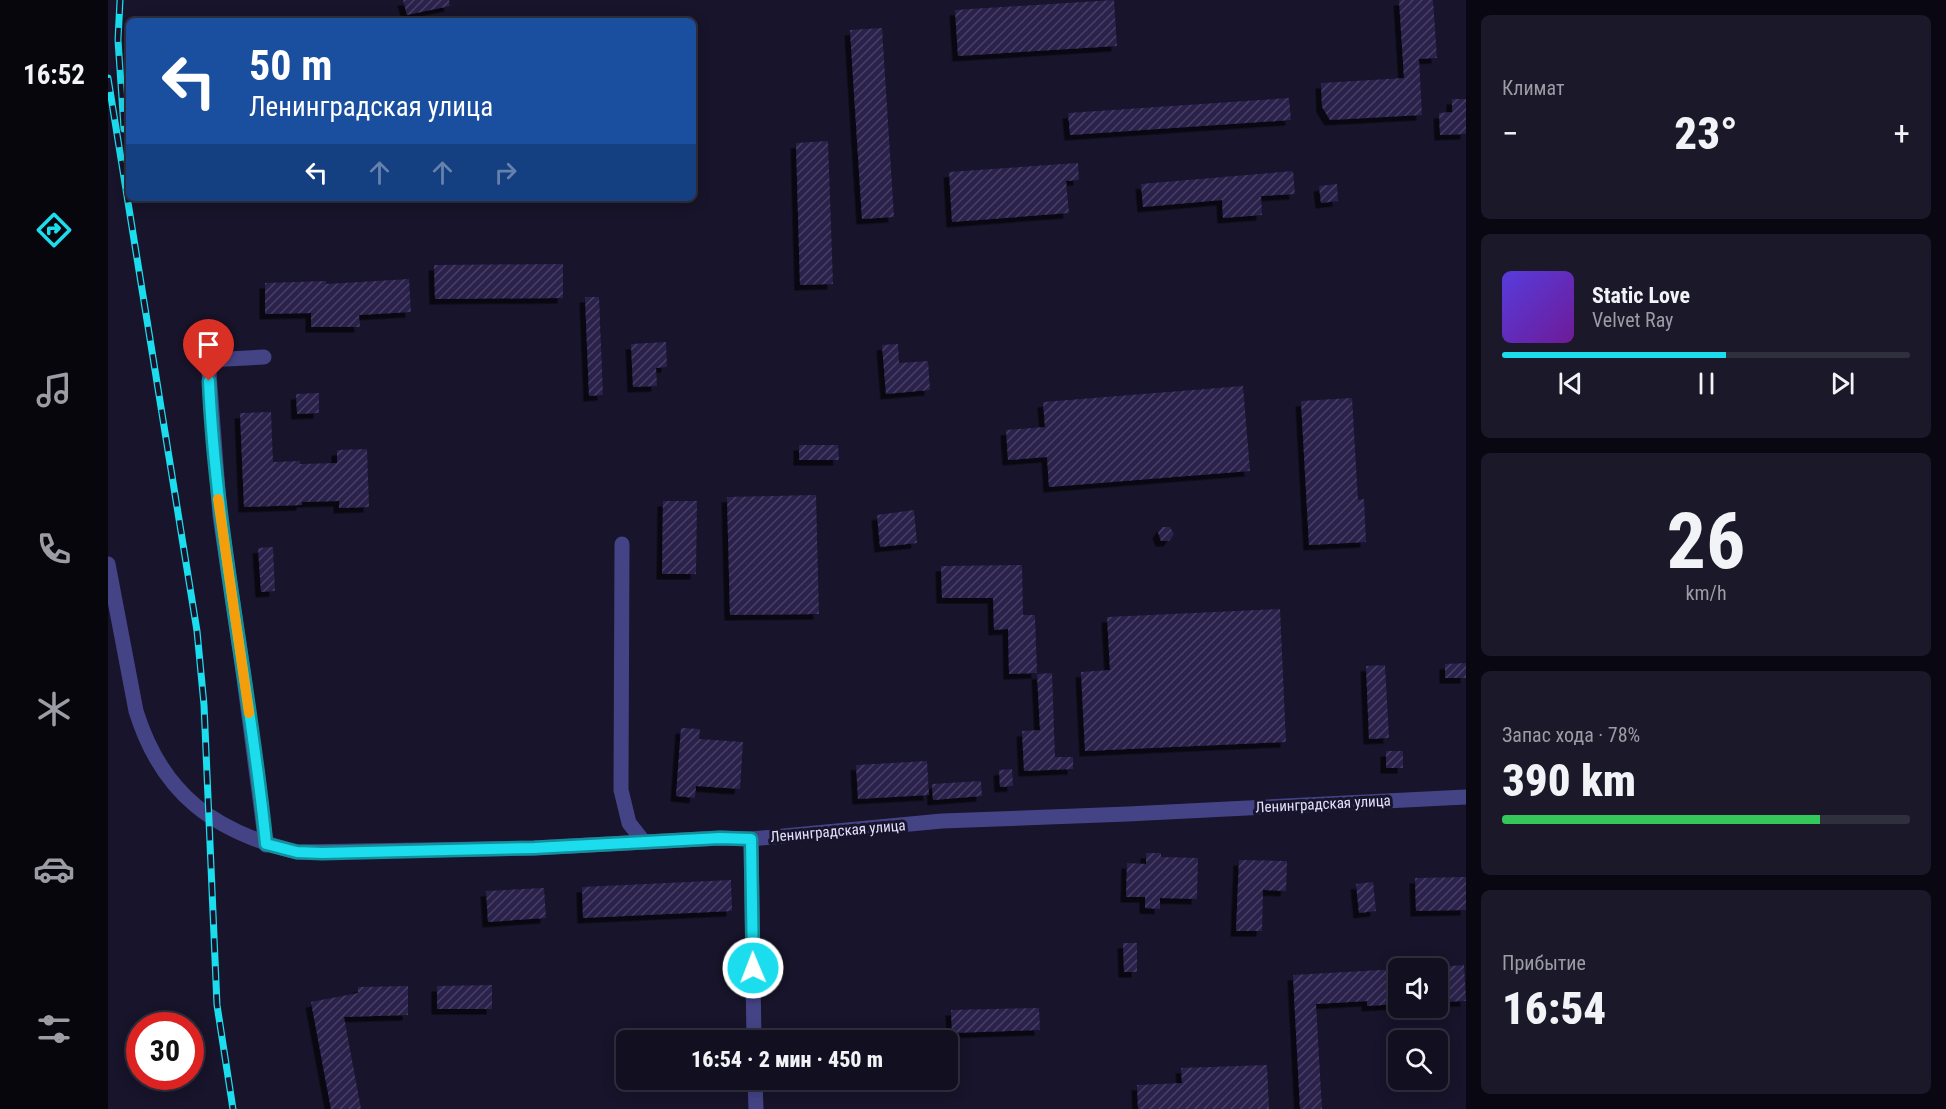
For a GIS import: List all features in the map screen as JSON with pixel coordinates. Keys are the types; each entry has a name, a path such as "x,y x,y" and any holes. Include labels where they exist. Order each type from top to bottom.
{"street":[{"path":"264,357 208,360 220,516 266,844"},
{"path":"622,544 621,790 629,823 645,842"},
{"name":"Ленинградская улица","path":"108,564 136,711 156,757 179,790 209,817 266,844 297,852 534,848 720,838 751,839 942,821 1466,797"},
{"path":"751,839 754,1030"},
{"path":"755,1090 756,1109"}],"building":[{"path":"403,0 449,0 450,6 407,15"},
{"path":"1114,0 1117,46 958,56 955,10"},
{"path":"1399,0 1433,0 1437,58 1419,59 1422,115 1330,120 1322,107 1321,83 1404,78"},
{"path":"882,28 894,217 862,219 850,30"},
{"path":"1289,98 1291,120 1070,135 1068,113"},
{"path":"1452,99 1466,99 1466,134 1440,135 1439,113 1452,112"},
{"path":"828,141 833,284 800,285 796,143"},
{"path":"1078,163 1079,180 1066,181 1069,213 952,222 949,172"},
{"path":"1293,171 1295,194 1261,196 1262,215 1223,218 1222,200 1143,207 1141,184"},
{"path":"1337,184 1338,201 1321,203 1319,186"},
{"path":"563,264 563,298 435,299 434,265"},
{"path":"409,279 411,312 359,315 360,327 311,327 311,313 265,314 265,283 326,281 326,284"},
{"path":"585,297 599,297 603,395 589,396"},
{"path":"666,342 667,367 656,368 657,386 633,387 631,344"},
{"path":"898,344 899,363 928,361 930,390 886,394 882,345"},
{"path":"1243,386 1250,471 1049,487 1047,457 1008,460 1006,430 1045,427 1043,402"},
{"path":"319,393 319,413 297,414 296,394"},
{"path":"1352,398 1358,500 1364,499 1366,542 1309,545 1301,401"},
{"path":"271,412 273,462 337,463 337,450 367,449 369,507 339,508 339,501 244,507 240,413"},
{"path":"799,445 838,445 839,460 799,460"},
{"path":"816,495 819,614 730,615 727,497"},
{"path":"663,501 697,501 696,574 662,574"},
{"path":"914,510 917,543 880,547 877,515"},
{"path":"1162,527 1170,527 1174,534 1169,541 1161,541 1158,533"},
{"path":"273,547 275,591 261,592 258,548"},
{"path":"1022,565 1023,615 1035,615 1037,673 1009,674 1008,629 994,630 993,598 942,598 941,566"},
{"path":"1280,609 1286,742 1085,751 1081,672 1110,670 1107,617"},
{"path":"1466,663 1466,678 1445,678 1445,664"},
{"path":"1385,665 1389,738 1369,739 1366,666"},
{"path":"1052,673 1055,757 1073,757 1073,769 1024,771 1022,731 1040,730 1037,674"},
{"path":"681,728 700,729 699,739 743,742 740,789 696,786 695,798 676,796"},
{"path":"1386,751 1403,751 1403,768 1386,768"},
{"path":"927,761 929,795 858,799 856,765"},
{"path":"1012,769 1013,786 1000,787 999,770"},
{"path":"981,781 982,796 933,800 932,784"},
{"path":"1146,853 1161,853 1161,857 1198,858 1197,899 1160,898 1160,909 1145,908 1145,897 1126,897 1127,863 1146,864"},
{"path":"1239,860 1287,861 1286,891 1263,890 1262,931 1236,931"},
{"path":"1466,877 1466,910 1416,911 1415,878"},
{"path":"731,880 732,911 583,918 582,887"},
{"path":"1373,882 1376,911 1359,913 1356,884"},
{"path":"544,888 546,918 488,922 486,891"},
{"path":"1123,943 1137,943 1137,972 1124,972"},
{"path":"1464,965 1466,1001 1448,1002 1448,966"},
{"path":"1388,970 1388,1005 1367,1006 1367,1001 1316,1004 1322,1109 1300,1109 1293,975"},
{"path":"492,985 492,1009 437,1009 437,986"},
{"path":"408,986 408,1015 344,1017 361,1109 331,1109 311,1002 358,993 358,987"},
{"path":"1039,1008 1040,1030 958,1033 958,1030 952,1030 951,1010"},
{"path":"1267,1065 1269,1109 1138,1109 1137,1085 1182,1083 1181,1068"}],"railway":[{"path":"120,0 118,40 124,129"},
{"path":"108,78 126,190"},
{"path":"128,201 197,631 204,705 217,1005 233,1109"}],"slow traffic":[{"path":"218,499 249,713"}],"route":[{"path":"209,381 220,516 266,844 297,852 322,853 534,848 720,838 751,839 753,968"}]}
